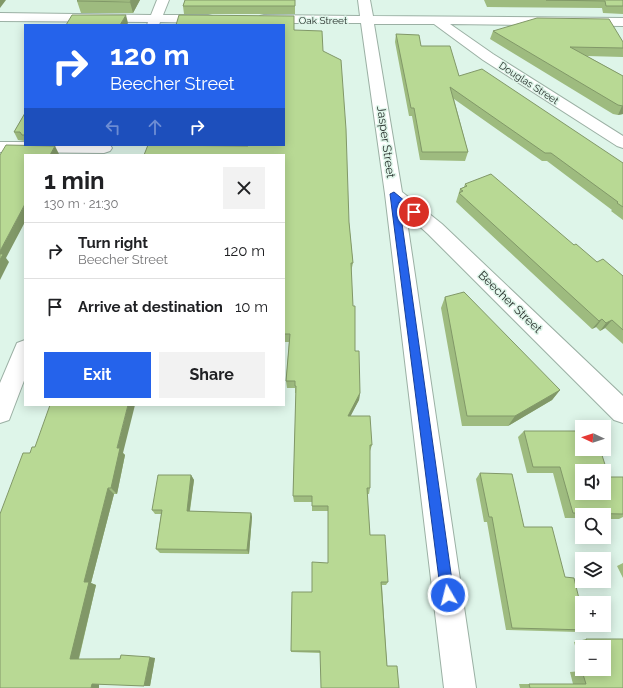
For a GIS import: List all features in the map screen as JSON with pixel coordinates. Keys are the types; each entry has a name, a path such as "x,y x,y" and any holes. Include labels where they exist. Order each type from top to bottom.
{"street":[{"path":"155,22 163,0"},
{"name":"Oak Street","path":"250,19 366,10 436,20 623,22"},
{"name":"Jasper Street","path":"366,10 394,194 460,688"},
{"path":"0,17 155,22 219,19"},
{"name":"Douglas Street","path":"436,20 488,57 623,143"},
{"path":"0,147 104,149"},
{"name":"Beecher Street","path":"394,194 435,229 623,412"},
{"path":"2,402 24,351"}],"building":[{"path":"131,0 130,2 77,1"},
{"path":"185,0 295,0 295,6 183,6"},
{"path":"546,0 623,0 623,6 606,6 605,1"},
{"path":"72,15 126,15 121,24 67,24"},
{"path":"179,15 294,16 294,30 322,31 323,51 341,60 346,129 349,222 353,263 351,263 353,306 355,306 355,351 359,351 360,393 348,416 370,416 372,445 370,445 370,488 367,488 370,535 385,535 388,582 381,582 387,666 397,666 399,688 321,688 320,651 291,651 292,592 312,592 312,562 328,563 328,506 312,506 312,496 293,496 296,386 295,381 286,381 290,334 285,334 285,154 144,154 148,146 285,146 285,24 176,24"},
{"path":"537,18 609,19 623,42 623,48 570,47 623,76 623,106 618,105 493,31"},
{"path":"396,34 419,35 421,46 450,46 459,76 482,69 623,163 623,207 551,153 545,153 450,87 468,152 422,152 414,108 411,108"},
{"path":"24,115 24,135 20,132 14,132"},
{"path":"6,145 55,146 51,154 24,154 24,206 0,251 0,155"},
{"path":"491,174 574,245 576,244 597,262 603,259 623,276 623,330 612,320 606,323 602,319 599,321 459,193 463,191 460,189 467,186 465,184"},
{"path":"464,292 560,390 515,416 467,416 445,297"},
{"path":"50,406 128,406 117,448 120,448 111,488 108,488 84,582 89,582 70,659 120,659 121,655 150,657 144,686 92,684 91,688 0,688 0,514 23,453 30,453 32,447 35,447"},
{"path":"524,431 575,431 575,456 602,456 605,464 575,464 575,500 611,500 611,477 623,477 623,514 611,514 611,508 575,508 575,513 573,513 560,467 533,467"},
{"path":"480,473 512,474 524,527 552,527 565,577 574,578 575,588 576,588 578,596 575,596 575,630 512,628 492,517 489,517"},
{"path":"158,475 191,475 187,511 251,513 247,550 156,549 162,510 152,510"},
{"path":"623,639 623,688 530,688 529,684 586,684 584,676 611,676 611,640 586,640"}],"route":[{"path":"414,212 394,194 448,595"}]}
